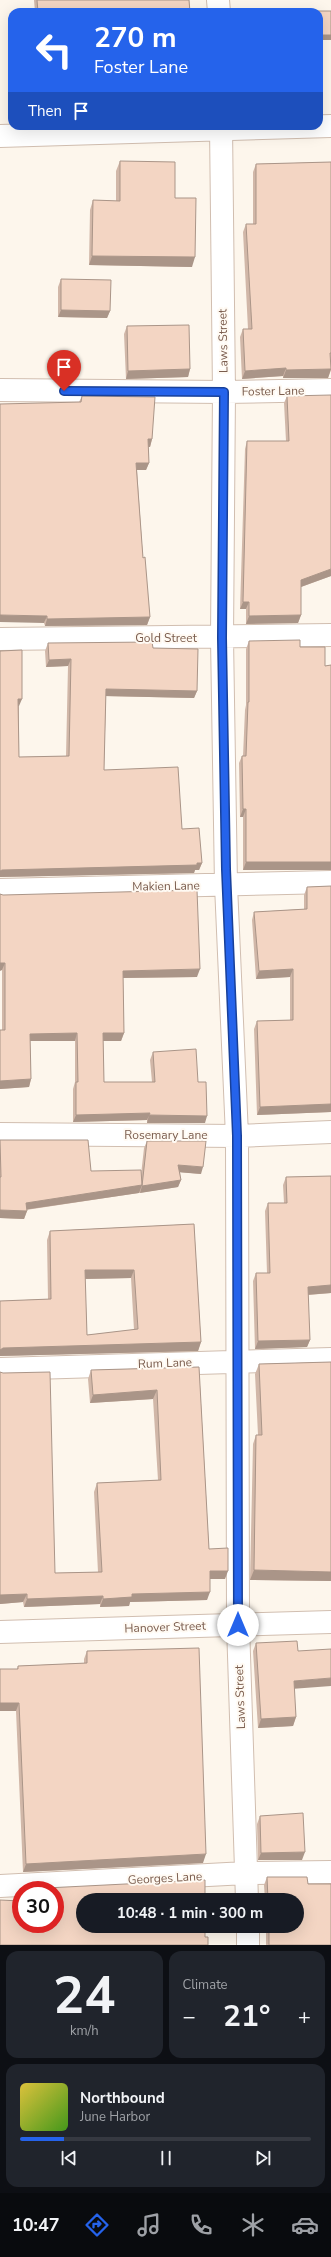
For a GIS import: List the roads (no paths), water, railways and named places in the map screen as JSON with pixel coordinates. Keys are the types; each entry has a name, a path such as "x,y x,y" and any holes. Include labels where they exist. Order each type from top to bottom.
{"street":[{"path":"0,136 147,130"},
{"name":"Laws Street","path":"221,130 224,392 222,638 226,885 237,1136 236,1360 238,1625 247,1893"},
{"name":"Foster Lane","path":"0,390 224,392 331,390"},
{"name":"Gold Street","path":"0,638 222,638 331,635"},
{"name":"Makien Lane","path":"0,890 331,882"},
{"name":"Rosemary Lane","path":"0,1134 237,1136 331,1132"},
{"name":"Rum Lane","path":"0,1369 236,1360 331,1359"},
{"name":"Hanover Street","path":"0,1632 331,1622"},
{"name":"Georges Lane","path":"0,1886 246,1874 331,1872"},
{"path":"248,1933 248,1945"}]}
